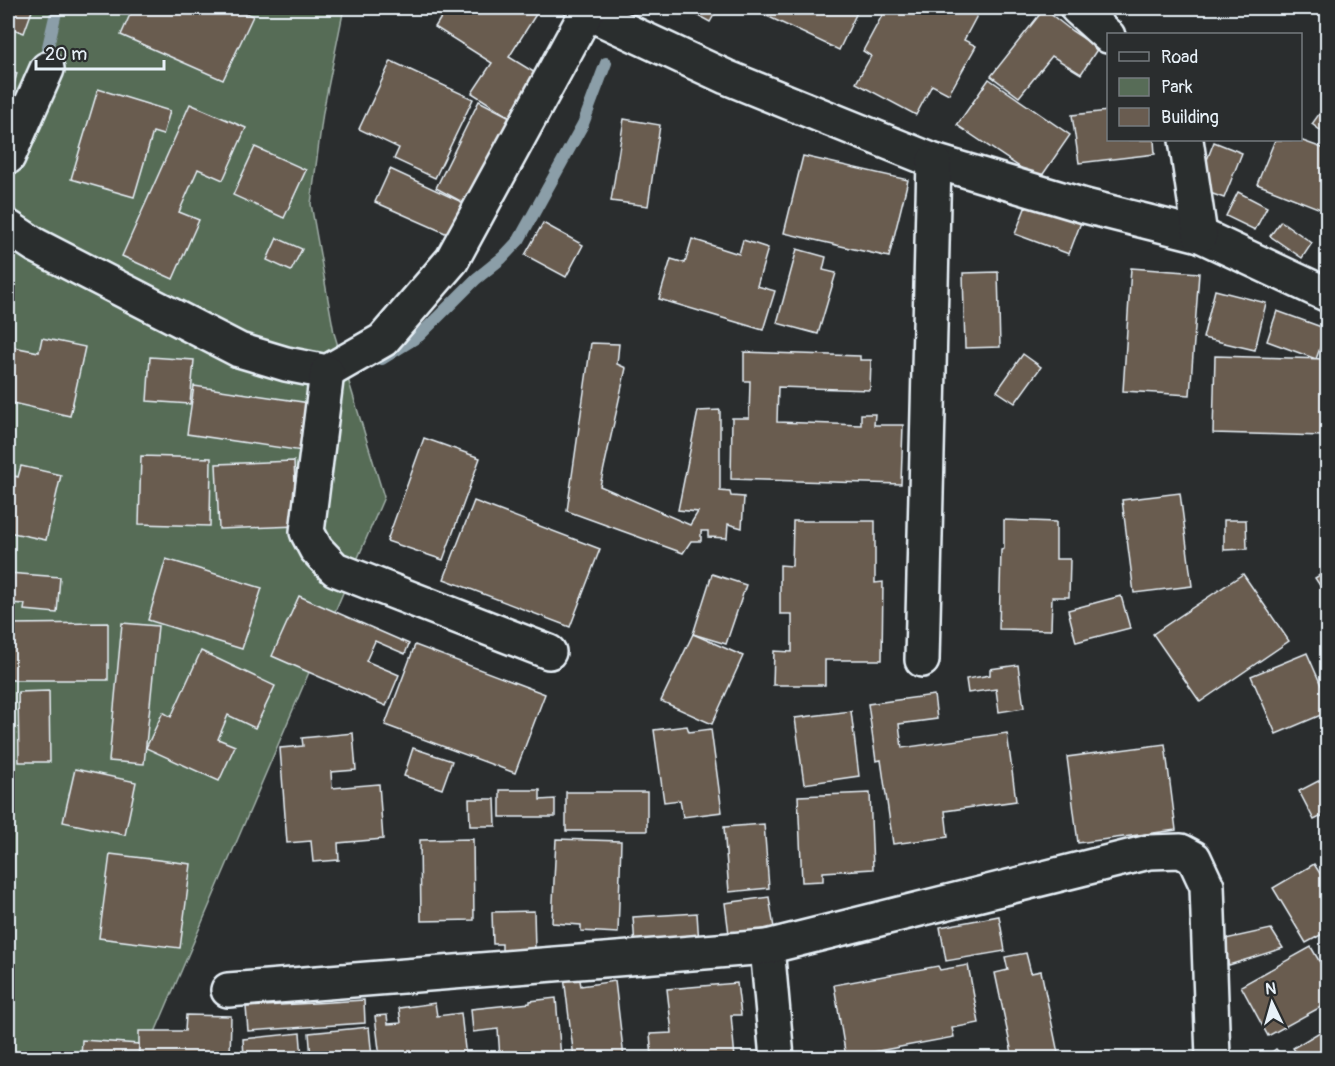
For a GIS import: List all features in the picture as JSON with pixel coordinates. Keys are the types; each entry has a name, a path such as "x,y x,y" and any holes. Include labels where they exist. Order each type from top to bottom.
{"street":[{"path":"1077,8 1107,35"},
{"path":"8,227 35,246 238,350 286,364 327,372 383,340 452,260 587,10 726,77 933,161 1085,206 1200,235 1328,296"},
{"path":"8,157 46,69"},
{"path":"1186,141 1200,235"},
{"path":"922,660 933,161"},
{"path":"327,372 307,532 316,549 335,569 549,652"},
{"path":"228,990 767,947 1149,852 1181,851 1194,858 1207,886 1213,1059"},
{"path":"767,947 777,1059"}],"green space":[{"path":"8,8 344,8 323,112 311,204 334,333 384,497 144,1058 8,1058"}],"building":[{"path":"8,8 33,8 24,33 8,27"},
{"path":"133,8 234,8 253,16 223,80 121,35"},
{"path":"447,8 540,8 509,57 537,74 510,117 472,93 492,63 435,27"},
{"path":"684,8 718,8 710,22"},
{"path":"750,8 859,8 839,50"},
{"path":"886,8 981,8 964,40 976,46 949,94 932,85 916,115 856,83 871,56 863,51"},
{"path":"1044,9 1098,48 1081,74 1052,56 1019,97 991,76"},
{"path":"391,61 473,99 435,178 394,159 399,148 359,129"},
{"path":"8,70 17,73 8,107"},
{"path":"989,79 1070,135 1039,180 957,125"},
{"path":"98,89 170,111 163,135 153,132 134,197 71,179"},
{"path":"479,101 510,117 466,204 436,188"},
{"path":"190,104 246,128 223,180 198,169 179,212 199,220 173,279 122,256"},
{"path":"1322,110 1328,115 1328,136 1312,124"},
{"path":"1107,111 1107,141 1154,141 1155,154 1079,163 1072,115"},
{"path":"624,119 660,125 648,206 611,201"},
{"path":"1275,141 1302,141 1328,150 1328,212 1257,184"},
{"path":"1214,142 1242,153 1224,198 1196,188"},
{"path":"255,147 306,170 284,218 233,195"},
{"path":"803,156 908,180 889,257 784,233"},
{"path":"390,169 466,204 452,236 375,202"},
{"path":"1238,192 1267,207 1255,230 1226,216"},
{"path":"1029,198 1083,217 1069,254 1015,234"},
{"path":"1281,221 1312,243 1302,258 1270,236"},
{"path":"543,223 583,245 566,277 525,255"},
{"path":"277,238 302,249 291,271 267,260"},
{"path":"692,239 739,254 743,240 768,248 757,286 775,291 763,330 659,299 671,259 685,263"},
{"path":"797,249 826,257 823,270 836,273 818,334 777,323"},
{"path":"1131,268 1199,273 1190,395 1123,391"},
{"path":"998,272 1000,347 965,348 963,273"},
{"path":"1215,290 1266,303 1255,350 1203,338"},
{"path":"1277,311 1327,329 1316,359 1267,341"},
{"path":"42,338 85,347 70,416 8,402 8,346 39,352"},
{"path":"591,343 619,344 617,364 626,368 600,486 690,525 698,512 678,510 698,411 720,410 720,491 730,492 731,496 744,497 742,528 728,524 727,538 708,537 708,531 701,531 701,541 691,541 683,553 567,511"},
{"path":"744,352 860,356 860,360 871,360 870,390 778,387 777,422 861,425 861,414 875,414 874,425 903,425 901,484 731,479 732,418 749,418 750,381 744,381"},
{"path":"1023,354 1041,367 1015,403 997,391"},
{"path":"1215,356 1325,359 1323,436 1213,433"},
{"path":"150,357 194,360 190,404 147,401"},
{"path":"194,386 316,404 309,452 187,434"},
{"path":"424,438 480,458 443,560 387,541"},
{"path":"141,456 211,458 210,526 139,524"},
{"path":"294,461 297,526 219,529 216,464"},
{"path":"21,466 61,475 46,540 8,532 8,474 18,477"},
{"path":"1180,493 1192,586 1134,593 1122,500"},
{"path":"474,501 600,549 570,627 444,579"},
{"path":"1004,520 1056,522 1056,559 1070,559 1069,597 1052,597 1051,630 999,629"},
{"path":"1224,520 1246,520 1247,549 1224,550"},
{"path":"793,521 875,521 875,583 883,582 882,660 825,660 825,685 773,685 774,651 792,652 792,614 780,614 780,565 792,566"},
{"path":"166,559 262,588 242,649 148,620"},
{"path":"1328,570 1328,598 1315,578"},
{"path":"8,573 60,577 57,613 24,610 25,604 9,603 8,620"},
{"path":"712,574 746,585 726,644 693,634"},
{"path":"1243,574 1289,641 1200,702 1153,634"},
{"path":"299,596 409,644 405,654 375,641 366,661 399,675 386,706 272,656"},
{"path":"1121,596 1130,628 1076,642 1068,610"},
{"path":"108,623 108,680 8,680 8,624"},
{"path":"122,623 158,626 144,764 109,761"},
{"path":"693,634 743,656 712,724 661,701"},
{"path":"415,645 545,694 515,773 385,725"},
{"path":"201,651 275,686 255,728 228,715 218,739 235,746 219,781 146,748 163,712 171,717"},
{"path":"1307,653 1328,701 1328,712 1276,734 1251,676"},
{"path":"1018,665 1024,708 999,712 996,689 968,693 966,679 990,675 990,669"},
{"path":"49,691 50,762 19,762 18,692"},
{"path":"934,695 937,719 899,724 902,748 1007,733 1016,801 945,811 948,837 893,844 881,760 876,761 868,704"},
{"path":"851,711 859,776 804,784 795,718"},
{"path":"687,726 689,732 711,729 722,812 683,817 680,800 664,802 654,730"},
{"path":"353,733 356,770 331,772 332,788 379,784 383,839 338,843 339,860 313,862 311,841 287,843 280,748 303,746 302,738"},
{"path":"1165,744 1176,830 1078,843 1067,757"},
{"path":"413,748 452,761 442,789 404,776"},
{"path":"75,769 136,782 125,835 63,822"},
{"path":"1328,776 1328,813 1314,820 1299,791"},
{"path":"500,790 540,790 540,800 555,799 555,817 500,817"},
{"path":"566,792 647,792 647,831 566,831"},
{"path":"870,793 873,869 823,872 823,881 802,882 798,796"},
{"path":"469,799 495,799 496,826 470,826"},
{"path":"764,824 769,888 729,892 724,827"},
{"path":"473,839 474,920 421,921 420,840"},
{"path":"556,839 621,841 618,933 581,931 581,925 552,923"},
{"path":"110,854 191,864 180,948 99,938"},
{"path":"1314,864 1328,886 1328,931 1306,943 1273,888"},
{"path":"769,897 774,928 729,934 725,903"},
{"path":"534,911 535,950 502,952 502,944 493,944 492,912"},
{"path":"697,913 699,944 635,947 633,917"},
{"path":"999,916 1005,951 946,961 940,927"},
{"path":"1271,929 1283,948 1229,965 1221,940"},
{"path":"1311,947 1328,976 1328,1003 1268,1036 1241,986"},
{"path":"1026,953 1031,973 1041,971 1059,1058 1013,1058 995,973 1008,970 1005,957"},
{"path":"968,965 979,1023 952,1028 954,1037 846,1057 834,985 938,966 940,970"},
{"path":"579,975 581,986 615,981 624,1058 574,1058 564,977"},
{"path":"737,983 741,1015 731,1015 735,1058 652,1058 650,1034 672,1033 667,989"},
{"path":"556,998 561,1058 500,1058 498,1029 473,1032 471,1009"},
{"path":"364,1000 365,1023 248,1031 246,1007"},
{"path":"435,1003 437,1016 461,1013 466,1058 380,1058 375,1016 387,1015 388,1024 401,1023 399,1008"},
{"path":"186,1015 231,1016 230,1058 139,1058 139,1031 185,1031"},
{"path":"369,1027 372,1058 311,1058 309,1033"},
{"path":"1328,1027 1328,1054 1320,1058 1300,1058 1293,1048"},
{"path":"300,1033 302,1058 244,1058 243,1039"},
{"path":"82,1040 139,1044 138,1058 81,1058"},
{"path":"1276,1049 1284,1058 1264,1058"}],"waterway":[{"path":"43,68 57,8"},
{"path":"382,359 419,336 519,240 583,124 606,63"}]}
